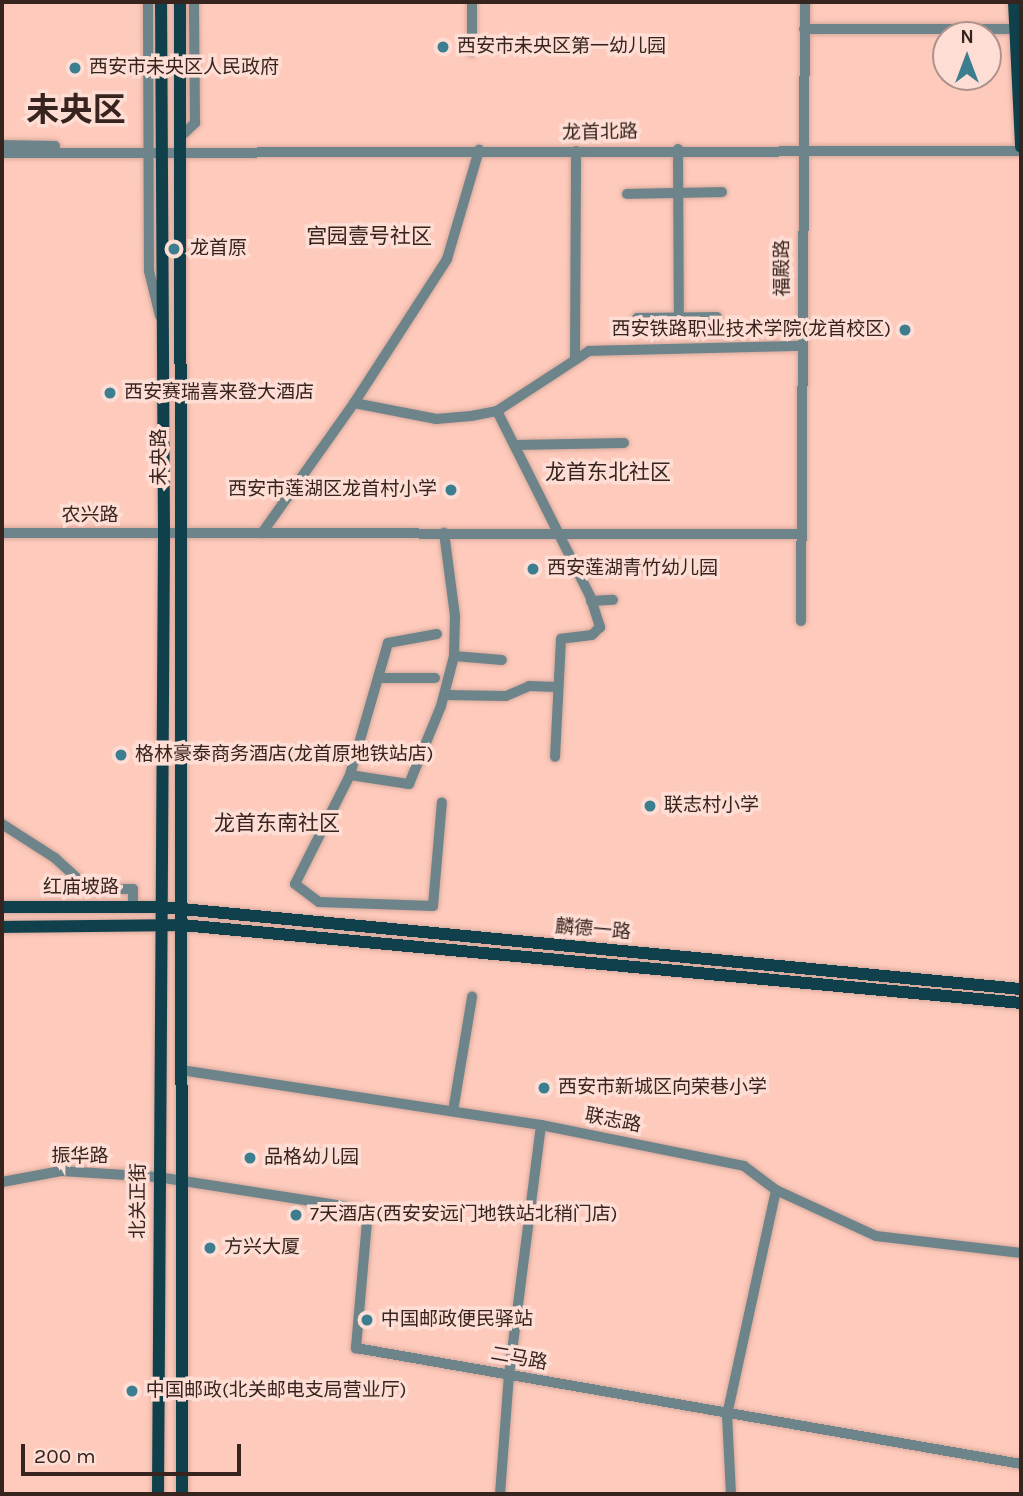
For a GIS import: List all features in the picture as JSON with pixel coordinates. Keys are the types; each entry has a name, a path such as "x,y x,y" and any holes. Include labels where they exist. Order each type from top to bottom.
{"main road":[{"name":"未央路","path":"161,2 155,149 162,330 161,907"},
{"name":"未央路","path":"180,2 179,533 182,911"},
{"path":"1014,2 1021,149"},
{"name":"红庙坡路","path":"2,907 161,907"},
{"name":"麟德一路","path":"161,907 1021,989"},
{"name":"北关正街","path":"158,1494 161,907"},
{"path":"182,911 182,1494"},
{"name":"麟德一路","path":"161,926 182,925 1021,1003"},
{"name":"红庙坡路","path":"2,927 161,926"}],"street":[{"path":"148,2 155,149"},
{"path":"180,145 195,124 194,2"},
{"path":"472,2 472,52"},
{"name":"福殿路","path":"801,621 801,150 805,2"},
{"path":"804,29 1015,29"},
{"path":"2,145 155,149"},
{"name":"龙首北路","path":"155,149 180,145 576,151 1021,149"},
{"path":"2,153 155,149"},
{"path":"678,149 679,317"},
{"path":"262,533 354,403 447,259 479,150"},
{"path":"575,356 576,151"},
{"path":"627,194 722,192"},
{"path":"637,318 717,317"},
{"path":"354,403 436,419 496,411 575,356 612,350 800,346"},
{"path":"496,411 591,601 600,627 592,635 561,639 555,757"},
{"path":"515,445 624,443"},
{"name":"农兴路","path":"2,533 801,534"},
{"path":"350,775 409,784 445,695 454,656 455,616 444,533"},
{"path":"577,573 631,566 690,566"},
{"path":"591,601 613,600"},
{"path":"437,634 389,642 350,775 295,884 319,902 433,906 442,802"},
{"path":"454,656 502,660"},
{"path":"378,678 435,678"},
{"path":"445,695 506,696 534,685 557,687"},
{"path":"2,824 55,858 89,889 133,889 133,907"},
{"path":"453,1111 472,997"},
{"name":"联志路","path":"181,1070 541,1125 744,1166 776,1190 876,1237 1021,1253"},
{"path":"500,1494 509,1375 541,1125"},
{"name":"振华路","path":"2,1182 61,1171 158,1177"},
{"name":"二马路","path":"158,1177 368,1210 356,1348 727,1415 1021,1464"},
{"path":"731,1494 727,1415 776,1190"}],"place":[{"name":"西安市未央区第一幼儿园","path":"443,47"},
{"name":"西安市未央区人民政府","path":"75,68"},
{"name":"龙首原","path":"174,249"},
{"name":"西安铁路职业技术学院(龙首校区)","path":"905,330"},
{"name":"西安赛瑞喜来登大酒店","path":"110,393"},
{"name":"西安市莲湖区龙首村小学","path":"451,490"},
{"name":"西安莲湖青竹幼儿园","path":"533,569"},
{"name":"格林豪泰商务酒店(龙首原地铁站店)","path":"121,755"},
{"name":"联志村小学","path":"650,806"},
{"name":"西安市新城区向荣巷小学","path":"544,1088"},
{"name":"品格幼儿园","path":"250,1158"},
{"name":"7天酒店(西安安远门地铁站北稍门店)","path":"296,1215"},
{"name":"方兴大厦","path":"210,1248"},
{"name":"中国邮政便民驿站","path":"367,1320"},
{"name":"中国邮政(北关邮电支局营业厅)","path":"132,1391"}],"district":[{"name":"未央区","path":"76,111"},
{"name":"宫园壹号社区","path":"369,236"},
{"name":"龙首东北社区","path":"608,472"},
{"name":"龙首东南社区","path":"277,823"}]}
